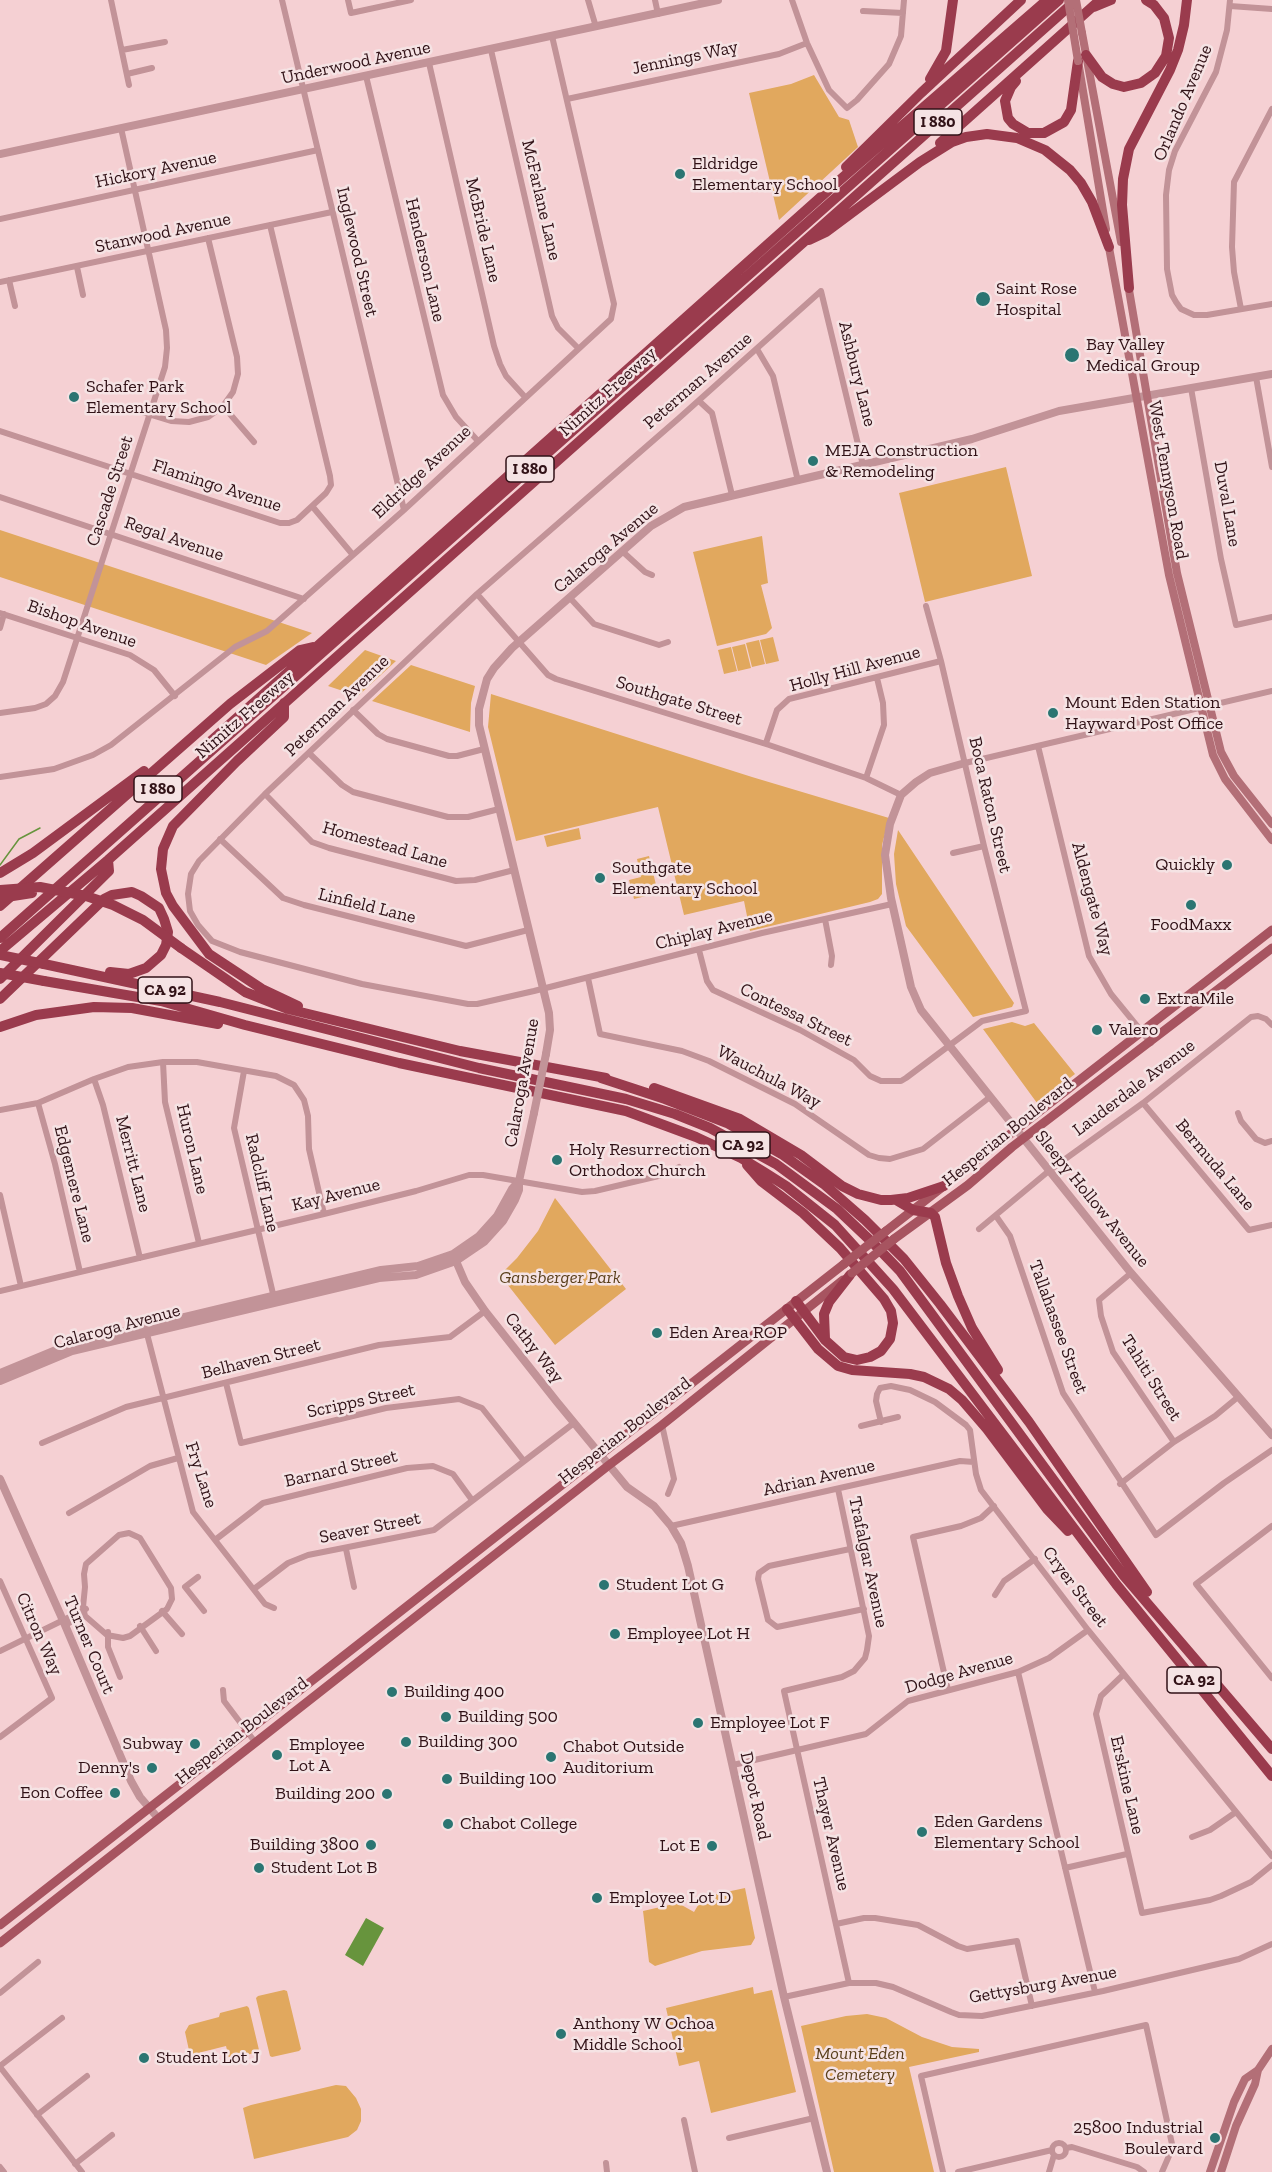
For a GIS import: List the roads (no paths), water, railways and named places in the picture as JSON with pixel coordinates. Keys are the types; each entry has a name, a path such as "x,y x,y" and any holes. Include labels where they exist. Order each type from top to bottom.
{"highway":[{"path":"921,93 946,51 950,37 953,0"},
{"path":"841,179 846,165 1021,0"},
{"name":"Nimitz Freeway","path":"0,929 841,179 1047,0"},
{"name":"I 880","path":"0,938 1059,0"},
{"name":"Nimitz Freeway","path":"0,953 108,860 1076,0"},
{"path":"920,162 1096,4 1111,0"},
{"path":"1082,58 1102,77 1113,84 1124,87 1141,83 1155,73 1166,56 1169,38 1164,18 1154,5 1146,0"},
{"path":"1129,288 1122,205 1123,179 1129,149 1178,50 1187,0"},
{"path":"1042,51 1011,87 1005,101 1008,118 1028,133 1044,133 1053,130 1067,117 1073,101 1082,58"},
{"path":"800,243 826,232 920,162 952,142 976,135 1000,135 1031,144 1059,160 1081,183 1092,202 1109,247"},
{"path":"0,873 33,853 204,726 300,650 315,647"},
{"path":"285,703 284,717 173,826 163,849 162,879 173,906 209,954 261,988 320,1016"},
{"path":"0,906 204,726"},
{"path":"0,979 109,871 108,860"},
{"path":"0,890 40,887 86,896 113,905 142,920 245,993 288,1009 460,1051 601,1078 626,1080 668,1092 740,1119 801,1155 842,1186 858,1194 881,1200 896,1200 944,1186"},
{"path":"0,898 57,891"},
{"path":"0,999 104,899 112,895 132,892 159,908 164,918 168,932 166,945 161,955 154,963 136,972 124,974 44,964"},
{"name":"CA 92","path":"0,953 220,1002 479,1068 626,1099 704,1126 766,1158 832,1205 895,1267 923,1301 1124,1576 1272,1749"},
{"name":"CA 92","path":"0,973 160,1001 245,1025 399,1063 620,1110 673,1127 741,1158 786,1186 816,1209 853,1243 881,1276 1116,1584 1272,1776"},
{"path":"0,1028 36,1016 94,1007 132,1008 224,1025 245,1025"},
{"path":"601,1078 665,1099 726,1123 783,1155 825,1185 865,1220 904,1259 1029,1422 1132,1572 1197,1661"},
{"path":"741,1158 761,1181 803,1213 840,1248 884,1299 891,1311 893,1323 890,1339 881,1351 870,1357 851,1360 838,1353 825,1340 796,1301"},
{"path":"896,1200 913,1210 931,1213 935,1217 946,1263 966,1314 1029,1422"},
{"path":"825,1340 823,1325 829,1302 851,1274"},
{"path":"787,1309 825,1356 838,1366 852,1370 917,1376 949,1389 962,1400 987,1429 1047,1509 1116,1584"}],"main road":[{"name":"West Tennyson Road","path":"1068,0 1129,288 1177,573 1213,755 1225,779 1272,840"},
{"name":"West Tennyson Road","path":"1076,0 1109,247 1169,575 1205,706 1221,753 1234,776 1272,824"},
{"name":"Hesperian Boulevard","path":"0,1925 1272,930"},
{"name":"Hesperian Boulevard","path":"0,1943 662,1425 1023,1138 1151,1043 1272,948"},
{"path":"1221,2172 1236,2126 1255,2084 1258,2070 1272,2049"},
{"path":"1210,2172 1234,2102 1245,2079 1258,2070"}],"street":[{"path":"111,0 129,85"},
{"name":"Inglewood Street","path":"282,0 404,510"},
{"path":"348,0 351,13 411,0"},
{"path":"588,0 596,27"},
{"path":"655,0 658,14"},
{"name":"Underwood Avenue","path":"0,154 718,0"},
{"path":"792,0 807,42 830,90 847,108 890,64 901,36 904,0"},
{"path":"1230,3 1272,9"},
{"name":"Orlando Avenue","path":"1230,3 1225,41 1216,72 1175,151 1168,178 1166,247 1169,282 1176,302 1182,309 1194,315 1241,309"},
{"path":"863,11 903,13"},
{"name":"Eldridge Avenue","path":"0,777 54,768 93,755 111,745 236,647 267,631 404,510 611,319 614,304 552,36"},
{"path":"122,50 165,42"},
{"name":"Jennings Way","path":"567,99 779,54 807,42"},
{"name":"McFarlane Lane","path":"490,50 552,316 558,328 578,348"},
{"name":"McBride Lane","path":"429,63 494,346 507,376 525,397"},
{"path":"127,74 152,68"},
{"name":"Henderson Lane","path":"366,76 443,395 456,417 478,441"},
{"path":"1272,109 1233,182 1232,247 1241,309 1272,304"},
{"name":"Cascade Street","path":"0,713 35,708 46,704 55,696 63,682 165,367 166,330 121,128"},
{"name":"Hickory Avenue","path":"0,219 318,150"},
{"name":"Stanwood Avenue","path":"0,282 332,212"},
{"name":"Flamingo Avenue","path":"0,431 280,523 297,520 326,493 331,485 270,225"},
{"path":"132,411 151,414 171,421 189,422 208,417 224,406 233,392 238,374 237,357 208,238"},
{"path":"77,267 83,295"},
{"path":"9,280 15,306"},
{"name":"Peterman Avenue","path":"543,989 468,1004 362,984 240,952 212,940 198,925 190,910 188,894 191,874 199,861 265,794 477,594 699,401 821,291"},
{"name":"Ashbury Lane","path":"821,291 863,465"},
{"path":"757,349 772,376 798,481"},
{"name":"Calaroga Avenue","path":"0,1382 72,1351 146,1330 381,1270 418,1266 455,1258 497,1216 519,1181 550,1026 549,1013 484,749 479,717 482,692 494,668 519,642 651,525 673,511 695,503 972,439 1059,411 1272,374"},
{"path":"1256,377 1272,467"},
{"name":"Duval Lane","path":"1191,388 1221,559 1236,625 1272,617"},
{"path":"699,401 712,412 732,495"},
{"path":"224,406 254,442"},
{"name":"Regal Avenue","path":"0,497 304,599"},
{"path":"312,506 353,555"},
{"path":"622,551 645,572 652,575"},
{"name":"Southgate Street","path":"477,594 548,675 556,679 766,743 866,778 901,795"},
{"path":"570,598 594,624 659,645 668,642"},
{"name":"Boca Raton Street","path":"926,606 1026,1011"},
{"path":"0,628 2,613"},
{"name":"Bishop Avenue","path":"2,613 130,655 154,670 175,696"},
{"name":"Holly Hill Avenue","path":"766,743 777,710 789,699 941,661"},
{"path":"866,778 885,725 877,678"},
{"path":"901,795 930,773 965,763 1272,691"},
{"path":"353,710 378,734 387,739 449,756 484,749"},
{"name":"Aldengate Way","path":"1038,746 1089,957 1104,985 1151,1043"},
{"path":"310,754 353,792 448,817 468,817 499,809"},
{"name":"Homestead Lane","path":"265,794 312,842 329,848 456,881 475,880 514,870"},
{"name":"Sleepy Hollow Avenue","path":"901,795 890,824 885,855 892,904 911,987 921,1010 1131,1273 1272,1435"},
{"name":"Linfield Lane","path":"220,839 283,898 304,905 466,946 528,930"},
{"path":"953,853 984,846"},
{"name":"Chiplay Avenue","path":"543,989 762,933 892,904"},
{"path":"825,919 832,956 831,966"},
{"name":"Contessa Street","path":"699,950 707,981 713,990 809,1035 854,1060 875,1079 881,1081 901,1080 982,1021 1026,1011"},
{"name":"Wauchula Way","path":"588,978 600,1034 682,1052 709,1061 795,1104 869,1155 879,1158 890,1159 923,1149 990,1097"},
{"name":"Lauderdale Avenue","path":"979,1229 1050,1170 1143,1103 1251,1017 1258,1016 1266,1019 1272,1025"},
{"path":"0,1110 38,1103 128,1067 163,1062 197,1062 276,1076 294,1085 304,1100 308,1116 309,1149 324,1214"},
{"name":"Huron Lane","path":"163,1062 165,1102 199,1243"},
{"name":"Radcliff Lane","path":"244,1071 234,1128 274,1299"},
{"name":"Merritt Lane","path":"94,1079 103,1105 140,1258"},
{"name":"Edgemere Lane","path":"38,1103 56,1164 80,1272"},
{"name":"Bermuda Lane","path":"1143,1103 1249,1230 1272,1225"},
{"path":"1238,1113 1241,1121 1256,1139 1265,1143 1272,1141"},
{"name":"Kay Avenue","path":"0,1291 324,1214 469,1175 483,1175 564,1190 596,1191 667,1174 679,1167"},
{"path":"0,1195 21,1286"},
{"name":"Tallahassee Street","path":"996,1216 1010,1236 1062,1393 1120,1484 1156,1535 1272,1450"},
{"name":"Cathy Way","path":"455,1258 465,1282 485,1311 601,1455"},
{"name":"Tahiti Street","path":"1131,1273 1099,1300 1101,1316 1113,1352 1174,1442"},
{"name":"Belhaven Street","path":"42,1443 126,1407 379,1345 450,1337 485,1311"},
{"name":"Calaroga Avenue","path":"0,1373 68,1345 146,1330"},
{"name":"Fry Lane","path":"146,1330 193,1512 265,1604 274,1608"},
{"name":"Scripps Street","path":"226,1383 241,1443 386,1408 459,1399 482,1408 524,1461"},
{"name":"Cryer Street","path":"881,1422 876,1401 880,1389 891,1386 910,1390 935,1402 966,1425 970,1430 978,1484 1088,1630 1272,1856"},
{"path":"1120,1484 1238,1397"},
{"path":"861,1426 898,1418"},
{"name":"Seaver Street","path":"254,1589 288,1563 308,1555 434,1530 574,1423"},
{"path":"662,1425 674,1479 668,1494"},
{"name":"Depot Road","path":"601,1455 627,1487 654,1506 681,1542 784,1997 827,2172"},
{"path":"69,1513 150,1466 178,1458"},
{"name":"Adrian Avenue","path":"671,1526 960,1461 974,1462"},
{"name":"Barnard Street","path":"215,1540 263,1503 407,1468 433,1466 453,1474 472,1500"},
{"name":"Turner Court","path":"0,1479 64,1622 130,1781 158,1818"},
{"name":"Trafalgar Avenue","path":"784,1690 842,1677 854,1671 865,1658 869,1636 838,1489"},
{"path":"948,1689 913,1537 961,1527 981,1518 994,1506"},
{"path":"1272,1526 1196,1584 1272,1678"},
{"path":"122,1537 135,1539 143,1547 170,1594 162,1611 127,1634 117,1636 108,1634 95,1626 85,1612 89,1565 122,1537"},
{"path":"346,1549 354,1587"},
{"path":"850,1549 769,1566 759,1573 758,1579 768,1620 777,1627 864,1609"},
{"path":"995,1595 1004,1581 1035,1559"},
{"path":"170,1594 177,1594 198,1577"},
{"name":"Citron Way","path":"0,1581 52,1698 0,1737"},
{"path":"185,1587 204,1611"},
{"path":"162,1611 182,1634"},
{"path":"0,1651 85,1612"},
{"path":"140,1626 156,1651"},
{"name":"Dodge Avenue","path":"733,1765 866,1734 908,1701 1018,1672 1049,1658 1088,1630"},
{"path":"108,1634 111,1656 120,1677"},
{"path":"1018,1672 1095,1992"},
{"name":"Erskine Lane","path":"1125,1674 1105,1690 1097,1705 1096,1714 1142,1913 1216,1898 1237,1890 1272,1866"},
{"path":"224,1690 224,1701 255,1742"},
{"name":"Thayer Avenue","path":"784,1690 849,1983"},
{"path":"1192,1837 1210,1830 1236,1812"},
{"path":"1065,1868 1127,1854"},
{"path":"836,1924 875,1918 918,1925 967,1949 1017,1941 1032,2006"},
{"name":"Gettysburg Avenue","path":"784,1997 849,1983 876,1983 893,1987 959,2015 982,2016 1239,1959 1272,1944"},
{"path":"0,1993 38,1962"},
{"path":"62,2018 0,2067 82,2172"},
{"path":"943,2172 921,2076 1146,2025 1172,2144 1162,2172"},
{"path":"37,2115 87,2076"},
{"path":"729,2138 814,2118"},
{"path":"684,2120 695,2172"},
{"path":"75,2164 112,2135"},
{"path":"1049,2172 1054,2145 1059,2142 1066,2148"},
{"path":"1066,2148 1072,2147 1137,2166 1144,2172"},
{"path":"958,2172 1053,2152 1062,2156 1066,2148"},
{"path":"606,2163 607,2172"},
{"path":"0,2167 4,2172"}],"waterway":[{"path":"0,865 19,839 40,828"}],"place":[{"name":"Eldridge Elementary School","path":"680,174"},
{"name":"Saint Rose Hospital","path":"983,299"},
{"name":"Bay Valley Medical Group","path":"1072,355"},
{"name":"Schafer Park Elementary School","path":"74,397"},
{"name":"MEJA Construction & Remodeling","path":"813,461"},
{"name":"Mount Eden Station Hayward Post Office","path":"1053,713"},
{"name":"Quickly","path":"1227,865"},
{"name":"Southgate Elementary School","path":"600,878"},
{"name":"FoodMaxx","path":"1191,905"},
{"name":"ExtraMile","path":"1145,999"},
{"name":"Valero","path":"1097,1030"},
{"name":"Holy Resurrection Orthodox Church","path":"557,1160"},
{"name":"Eden Area ROP","path":"657,1333"},
{"name":"Student Lot G","path":"604,1585"},
{"name":"Employee Lot H","path":"615,1634"},
{"name":"Building 400","path":"392,1692"},
{"name":"Building 500","path":"446,1717"},
{"name":"Employee Lot F","path":"698,1723"},
{"name":"Building 300","path":"406,1742"},
{"name":"Subway","path":"195,1744"},
{"name":"Employee Lot A","path":"277,1755"},
{"name":"Chabot Outside Auditorium","path":"551,1757"},
{"name":"Denny's","path":"152,1768"},
{"name":"Building 100","path":"447,1779"},
{"name":"Eon Coffee","path":"115,1793"},
{"name":"Building 200","path":"387,1794"},
{"name":"Chabot College","path":"448,1824"},
{"name":"Eden Gardens Elementary School","path":"922,1832"},
{"name":"Building 3800","path":"371,1845"},
{"name":"Lot E","path":"712,1846"},
{"name":"Student Lot B","path":"259,1868"},
{"name":"Employee Lot D","path":"597,1898"},
{"name":"Anthony W Ochoa Middle School","path":"561,2034"},
{"name":"Student Lot J","path":"144,2058"},
{"name":"25800 Industrial Boulevard","path":"1215,2138"}],"park label":[{"name":"Gansberger Park","path":"560,1278"},
{"name":"Mount Eden Cemetery","path":"860,2064"}]}
